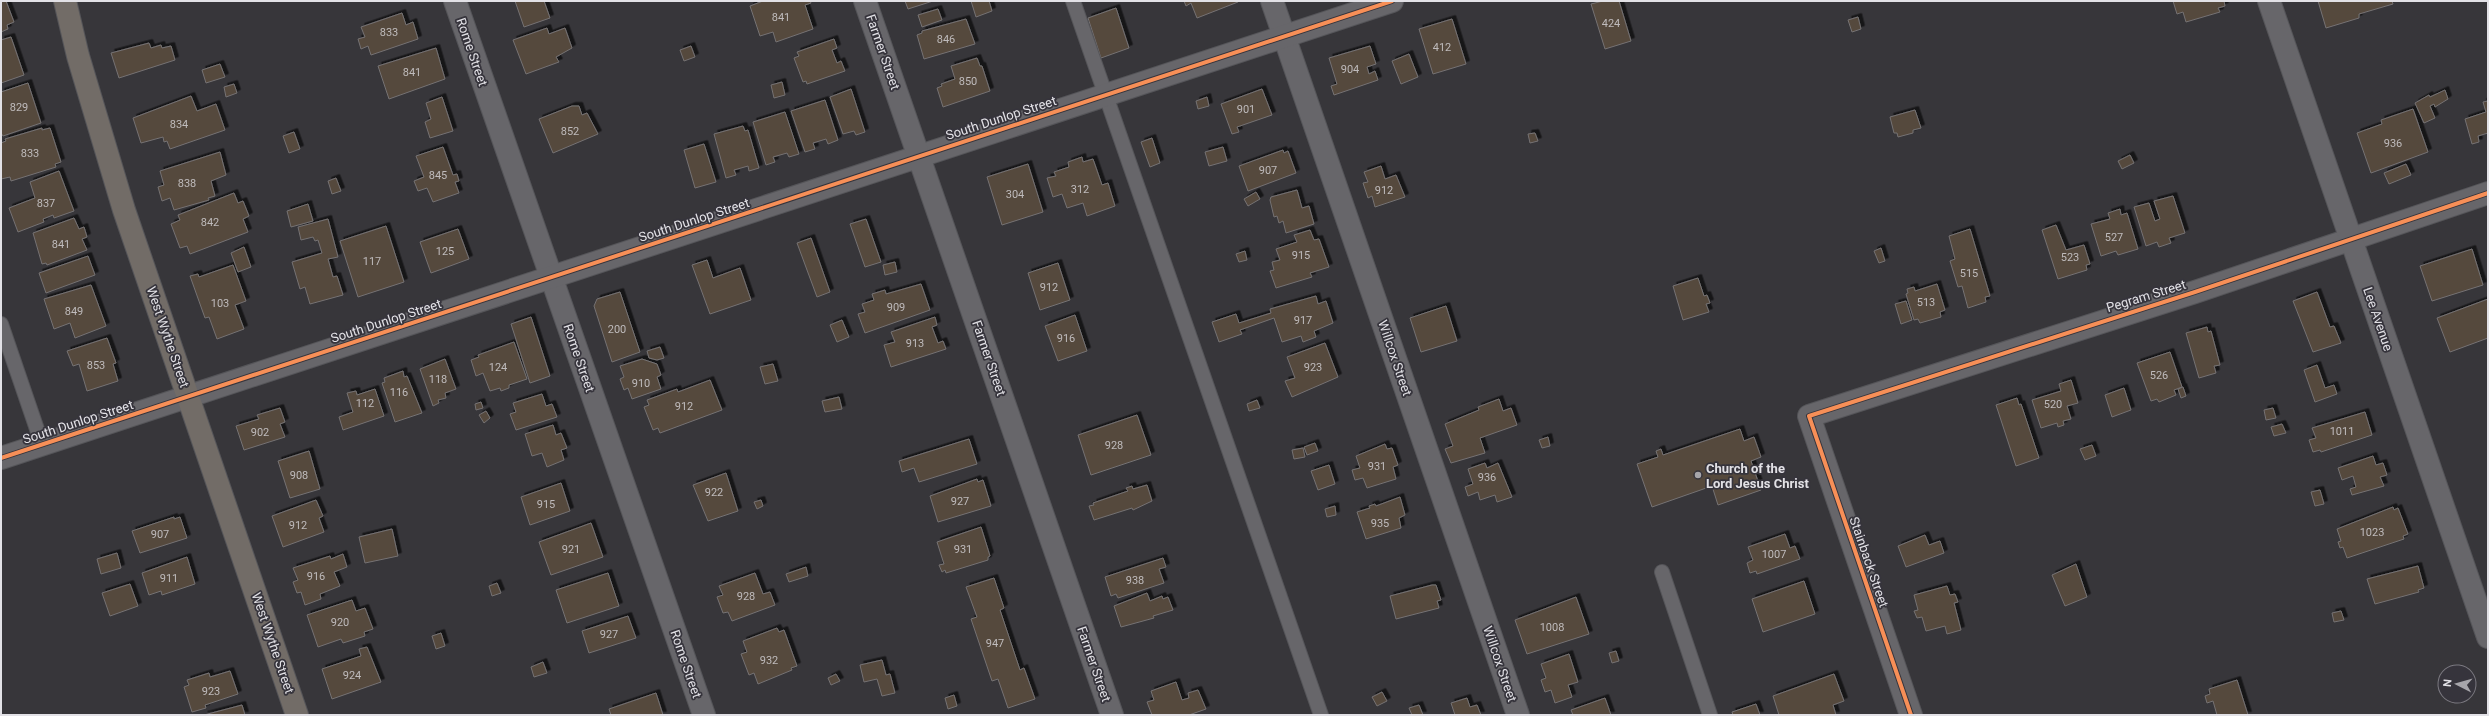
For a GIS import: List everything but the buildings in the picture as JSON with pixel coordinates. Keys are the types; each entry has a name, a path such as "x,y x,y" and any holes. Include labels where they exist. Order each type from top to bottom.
{"main road":[{"name":"West Wythe Street","path":"65,1 78,56 124,210 298,715"}],"street":[{"name":"Rome Street","path":"455,1 704,715"},
{"name":"Farmer Street","path":"865,1 1112,715"},
{"name":"Willcox Street","path":"1272,1 1286,36 1518,715"},
{"name":"South Dunlop Street","path":"1,458 1392,1"},
{"name":"Lee Avenue","path":"2269,1 2488,638"},
{"name":"Pegram Street","path":"1809,416 2195,292 2351,238 2488,193"},
{"name":"Stainback Street","path":"1809,416 1911,715"}],"lane":[{"path":"1073,1 1179,312 1322,715"},
{"path":"1,324 42,444"},
{"path":"1662,572 1710,715"}],"cycle path":[{"path":"1,458 1392,1"},
{"path":"1911,715 1809,416 2195,292 2488,193"}],"place":[{"name":"Church of the Lord Jesus Christ","path":"1698,475"}]}
